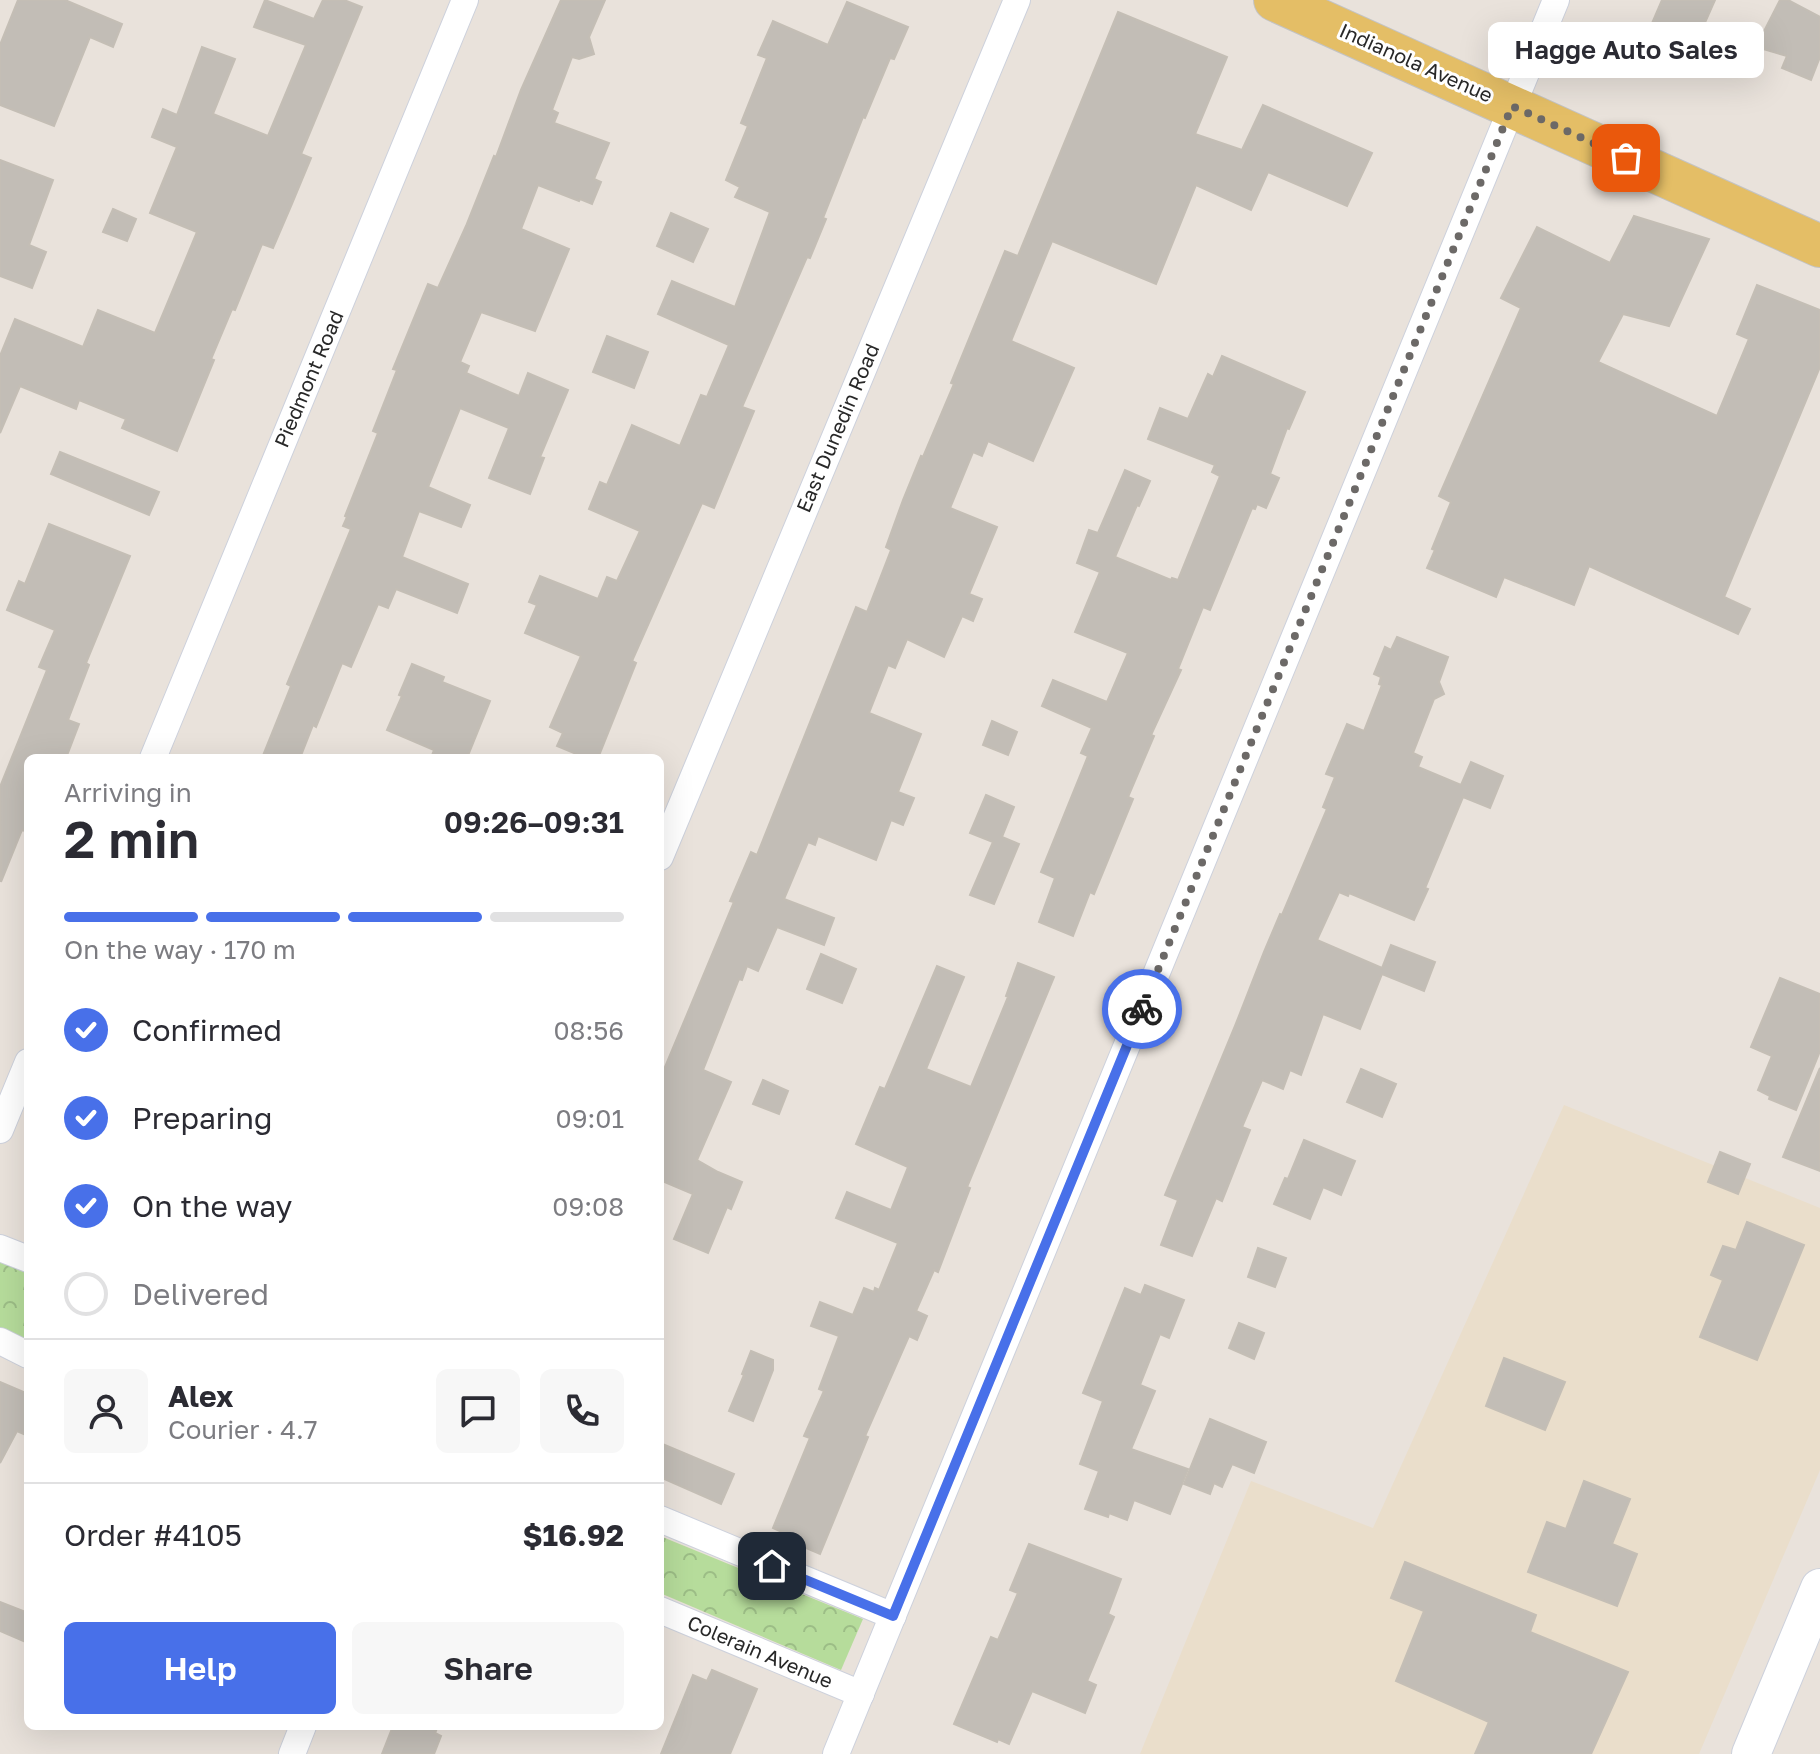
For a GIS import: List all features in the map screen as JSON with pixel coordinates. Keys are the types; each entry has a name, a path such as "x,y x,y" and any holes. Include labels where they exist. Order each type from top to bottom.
{"main road":[{"name":"Indianola Avenue","path":"1275,0 1820,246"},
{"path":"1751,1754 1820,1588"}],"street":[{"name":"Piedmont Road","path":"155,754 465,0"},
{"name":"East Dunedin Road","path":"664,847 1017,0"},
{"path":"836,1754 1556,0"},
{"path":"0,1130 24,1072"},
{"path":"0,1248 24,1257"},
{"path":"0,1341 24,1353"},
{"path":"664,1521 893,1616"},
{"name":"Colerain Avenue","path":"664,1612 861,1694"},
{"path":"292,1754 301,1730"}],"shaded area":[{"path":"1564,1105 1820,1208 1820,1470 1699,1754 1140,1754 1251,1481 1373,1528"}],"green space":[{"path":"0,1257 24,1266 24,1343 0,1330"},
{"path":"664,1538 863,1619 841,1670 664,1595"}],"building":[{"path":"18,0 65,0 122,24 113,47 90,37 54,126 0,105 0,45"},
{"path":"265,0 314,19 323,0 344,0 362,7 301,154 311,158 291,206 273,248 262,244 211,359 214,360 177,451 122,428 126,419 79,400 76,409 20,386 0,433 0,356 15,319 83,347 98,310 155,333 197,232 150,213 177,147 152,137 163,109 177,115 202,47 235,59 213,114 268,136 306,45 254,27"},
{"path":"561,0 605,0 589,37 594,54 579,59 572,57 552,110 558,113 554,123 609,143 594,179 601,182 592,204 538,185 521,229 569,249 535,331 481,312 460,362 469,366 466,373 519,396 528,373 568,390 540,457 544,458 530,494 489,478 509,428 460,408 428,487 470,505 461,527 419,511 402,557 468,584 457,613 396,589 388,608 378,604 351,667 342,663 302,754 264,754 291,686 287,684 351,529 343,526 345,516 378,433 373,431 397,370 393,369 428,284 438,288 496,157 521,90"},
{"path":"1662,0 1715,0 1692,52 1647,35"},
{"path":"1780,0 1788,0 1820,17 1820,57 1811,80 1782,68 1787,56 1756,47"},
{"path":"847,2 908,27 863,117 810,258 807,257 742,407 754,411 714,508 702,503 632,661 636,663 600,754 576,754 557,746 563,733 550,727 581,656 525,633 537,605 529,602 540,576 598,599 607,577 617,581 640,531 589,509 600,482 607,485 632,425 680,446 701,395 707,397 729,345 658,314 672,281 735,307 770,212 735,197 740,187 726,180 748,126 741,123 767,58 758,55 773,21 828,45"},
{"path":"1118,12 1227,57 1195,134 1242,150 1263,105 1372,153 1347,206 1268,172 1251,210 1196,185 1156,284 1052,241 1011,341 1074,368 1033,461 988,441 982,456 973,452 950,508 997,527 969,594 982,599 973,621 962,616 944,657 907,639 895,668 888,665 869,713 921,734 898,792 914,798 903,825 891,820 876,860 818,836 815,845 808,842 784,899 834,918 824,945 777,927 758,971 747,966 742,980 739,979 703,1070 731,1082 697,1160 742,1182 731,1209 727,1207 708,1253 674,1239 693,1194 664,1182 664,1069 734,902 730,901 751,852 757,855 856,607 867,612 891,550 886,547 903,500 954,384 951,383 1005,251 1018,256"},
{"path":"0,160 53,180 29,245 46,252 32,288 0,276"},
{"path":"113,209 136,219 127,241 103,232"},
{"path":"671,213 708,229 693,262 657,246"},
{"path":"1634,216 1709,239 1669,326 1623,314 1598,362 1717,416 1749,339 1737,334 1757,285 1820,310 1820,367 1724,597 1750,609 1738,634 1589,566 1574,605 1504,577 1496,597 1427,568 1451,502 1439,496 1521,308 1501,298 1537,227 1610,263"},
{"path":"607,336 648,352 634,388 593,372"},
{"path":"1222,356 1305,392 1287,428 1270,474 1279,478 1266,508 1257,504 1255,509 1252,508 1210,610 1203,607 1178,669 1181,670 1151,735 1154,736 1128,797 1133,799 1073,936 1039,922 1055,878 1041,872 1088,756 1081,753 1092,728 1042,706 1053,680 1107,702 1128,653 1075,632 1100,572 1077,563 1089,530 1098,533 1125,470 1150,481 1115,557 1171,580 1178,580 1220,476 1212,472 1215,465 1148,439 1160,408 1188,419 1208,374 1213,377"},
{"path":"60,452 159,492 149,515 51,474"},
{"path":"49,524 130,556 86,663 89,665 68,720 79,724 68,754 24,754 24,831 1,882 0,787 47,670 39,667 55,630 7,610 19,581 25,584"},
{"path":"1397,637 1448,657 1439,682 1444,694 1434,699 1413,753 1422,757 1418,767 1461,785 1471,762 1503,776 1490,808 1463,797 1414,920 1349,893 1348,896 1339,892 1317,940 1382,968 1391,945 1435,962 1424,991 1382,974 1360,1029 1323,1014 1301,1075 1290,1070 1283,1089 1262,1080 1242,1127 1250,1130 1222,1201 1216,1198 1192,1256 1161,1245 1178,1200 1165,1195 1264,952 1327,809 1323,807 1335,777 1326,774 1347,724 1364,731 1382,685 1379,684 1381,677 1374,674 1385,647 1391,650"},
{"path":"412,664 444,677 442,682 490,701 469,754 432,754 434,750 387,730 402,696 399,695"},
{"path":"992,721 1017,732 1008,755 983,745"},
{"path":"986,795 1014,807 1002,837 1019,844 994,904 970,895 993,842 970,833"},
{"path":"821,954 856,969 842,1003 807,989"},
{"path":"1018,963 1054,977 967,1187 970,1188 938,1272 934,1270 916,1311 927,1316 917,1340 909,1336 865,1436 868,1437 820,1554 780,1537 782,1532 773,1528 810,1438 804,1436 824,1391 819,1389 839,1336 811,1326 820,1302 853,1315 864,1288 874,1292 875,1288 879,1290 898,1243 836,1218 847,1192 891,1210 908,1167 856,1144 880,1087 885,1089 937,966 964,977 926,1069 971,1087 1008,997"},
{"path":"1780,978 1820,994 1820,1051 1796,1110 1769,1099 1770,1096 1758,1090 1772,1056 1751,1047"},
{"path":"1820,1068 1820,1171 1783,1157"},
{"path":"1361,1069 1396,1084 1382,1117 1347,1102"},
{"path":"763,1080 788,1091 779,1114 753,1104"},
{"path":"1304,1140 1355,1161 1341,1195 1323,1187 1310,1219 1274,1204"},
{"path":"1720,1152 1750,1164 1738,1194 1708,1182"},
{"path":"1747,1222 1804,1245 1757,1360 1700,1337 1723,1280 1711,1275 1723,1246 1736,1250"},
{"path":"1258,1248 1286,1258 1275,1287 1248,1277"},
{"path":"1145,1285 1184,1300 1169,1338 1160,1334 1140,1385 1155,1391 1131,1449 1188,1469 1170,1514 1134,1500 1127,1520 1085,1509 1099,1471 1080,1464 1103,1401 1083,1393 1125,1288 1141,1295"},
{"path":"1239,1323 1264,1333 1254,1359 1229,1348"},
{"path":"751,1351 773,1360 773,1370 753,1421 729,1411"},
{"path":"1504,1358 1565,1382 1545,1430 1486,1406"},
{"path":"0,1382 24,1392 24,1434 17,1431 0,1463"},
{"path":"1210,1419 1266,1442 1254,1473 1232,1464 1222,1487 1214,1483 1210,1494 1184,1484"},
{"path":"664,1445 734,1474 721,1504 664,1479"},
{"path":"1584,1481 1630,1499 1612,1544 1637,1554 1617,1606 1528,1572 1547,1522 1566,1529"},
{"path":"1029,1544 1121,1579 1108,1614 1114,1617 1087,1681 1096,1685 1085,1713 1032,1691 1009,1744 954,1724 991,1637 998,1640 1018,1593 1010,1590"},
{"path":"1405,1562 1536,1615 1530,1632 1628,1672 1591,1754 1475,1754 1489,1722 1396,1681 1424,1611 1391,1598"},
{"path":"0,1602 24,1611 24,1641 0,1631"},
{"path":"712,1670 757,1689 730,1754 661,1754 693,1675 707,1681"},
{"path":"391,1730 436,1730 435,1733 441,1736 434,1754 382,1754"}],"way so far":[{"path":"1142,1009 1512,106 1626,158"}],"place":[{"name":"Hagge Auto Sales","path":"1626,158"}],"route":[{"path":"772,1566 893,1616 1142,1009"}]}
